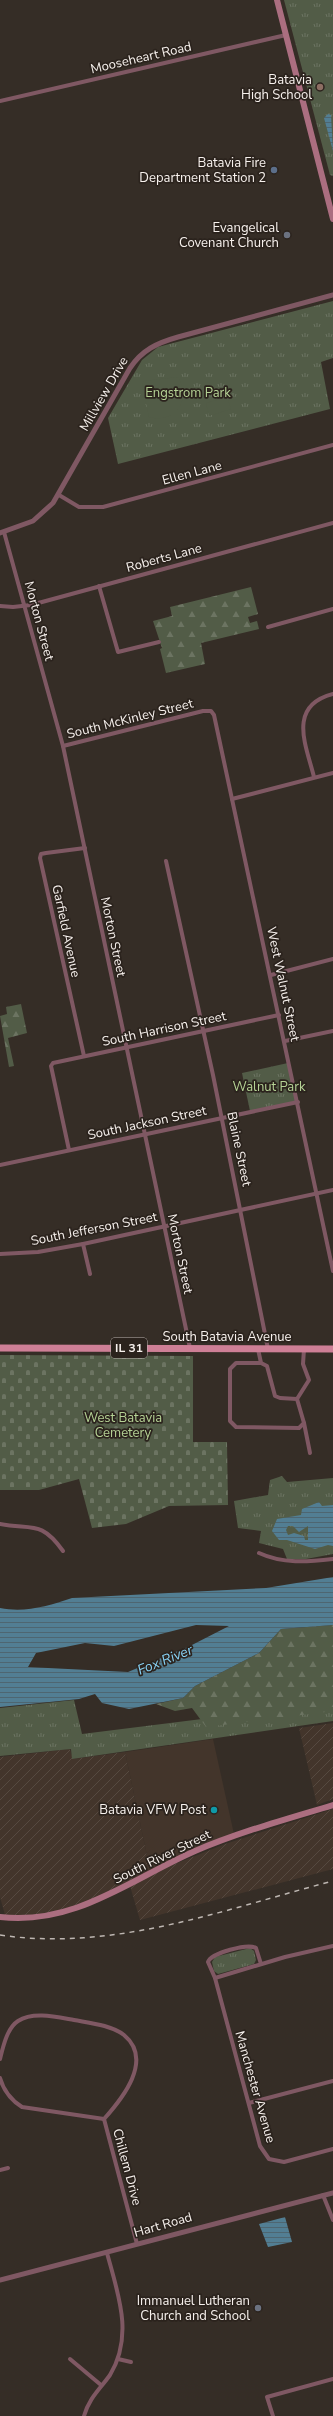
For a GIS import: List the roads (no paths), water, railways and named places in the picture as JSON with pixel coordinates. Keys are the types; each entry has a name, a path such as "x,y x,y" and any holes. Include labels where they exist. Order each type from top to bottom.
{"main road":[{"path":"277,0 333,219"},
{"name":"South Batavia Avenue","path":"0,1348 333,1349"},
{"name":"South River Street","path":"0,1917 41,1918 79,1908 195,1851 232,1837 333,1805"}],"street":[{"name":"Mooseheart Road","path":"0,101 286,35"},
{"name":"Millview Drive","path":"2,533 33,520 48,509 59,495 130,368 144,352 167,340 333,295"},
{"name":"Ellen Lane","path":"59,495 79,507 103,507 333,445"},
{"name":"Roberts Lane","path":"0,606 25,606 333,522"},
{"name":"Morton Street","path":"2,533 25,606 63,746 190,1348"},
{"path":"100,586 118,652 159,642"},
{"path":"268,627 333,610"},
{"path":"314,777 303,735 303,721 306,712 314,703 333,694"},
{"name":"South McKinley Street","path":"63,746 203,711"},
{"name":"West Walnut Street","path":"203,711 211,711 214,715 271,975 333,1271"},
{"path":"232,798 333,772"},
{"name":"Garfield Avenue","path":"84,1056 40,858 41,854 46,852 85,848"},
{"name":"Blaine Street","path":"166,861 222,1118 268,1349"},
{"path":"271,975 333,959"},
{"name":"South Harrison Street","path":"69,1150 51,1066 53,1063 279,1015"},
{"path":"285,1041 333,1031"},
{"name":"South Jackson Street","path":"0,1165 298,1102"},
{"name":"South Jefferson Street","path":"0,1254 38,1252 83,1244 333,1190"},
{"path":"83,1244 90,1274"},
{"path":"258,1349 261,1363"},
{"path":"304,1349 303,1364 309,1380 297,1399 310,1453"},
{"path":"297,1399 280,1398 275,1396 267,1366 261,1363 236,1363 232,1366 230,1421 232,1425 236,1427 299,1428 304,1423"},
{"path":"0,1524 38,1528 50,1534 62,1551"},
{"path":"259,1553 270,1558 300,1563 333,1559"},
{"name":"Manchester Avenue","path":"261,1964 257,1951 251,1946 214,1955 208,1962 215,1978 260,2146 269,2159 284,2162 333,2149"},
{"path":"215,1978 284,1956 333,1946"},
{"name":"Chillem Drive","path":"0,2059 12,2026 24,2018 32,2016 53,2016 87,2023 124,2035 133,2047 135,2055 134,2076 129,2086 104,2119"},
{"name":"Chillem Drive","path":"0,2078 7,2094 14,2102 22,2107 104,2119"},
{"path":"249,2103 333,2081"},
{"name":"Chillem Drive","path":"104,2119 137,2244"},
{"path":"0,2170 8,2168"},
{"name":"Hart Road","path":"0,2280 333,2193"},
{"path":"323,2195 333,2220"},
{"path":"84,2416 87,2403 118,2359 123,2341 123,2316 107,2253"},
{"path":"70,2359 101,2385"},
{"path":"118,2359 131,2362"},
{"path":"272,2416 267,2397 333,2379"}],"water":[{"path":"328,114 331,115 333,151 324,118"},
{"path":"319,1502 322,1506 333,1505 333,1546 328,1545 315,1549 287,1540 279,1540 272,1531 277,1519 301,1515 302,1509","holes":["288,1526 293,1526 299,1532 308,1526 308,1540 305,1540 304,1536 294,1533 288,1535 286,1530"]},
{"name":"Fox River","path":"333,1577 333,1625 281,1629 259,1653 195,1686 183,1698 129,1709 102,1703 95,1694 79,1699 0,1707 0,1608 18,1610 36,1608 72,1598 266,1588","holes":["196,1625 229,1626 190,1646 128,1672 28,1667 36,1653 85,1643 114,1646"]},
{"path":"285,2217 292,2242 268,2247 259,2224"}],"railway":[{"path":"0,1935 43,1939 85,1938 127,1933 210,1915 333,1881"}],"place":[{"name":"Batavia High School","path":"320,87"},
{"name":"Batavia Fire Department Station 2","path":"274,170"},
{"name":"Evangelical Covenant Church","path":"287,235"},
{"name":"Batavia VFW Post","path":"214,1810"},
{"name":"Immanuel Lutheran Church and School","path":"258,2308"}],"park label":[{"name":"Engstrom Park","path":"188,393"},
{"name":"Walnut Park","path":"269,1087"},
{"name":"West Batavia Cemetery","path":"123,1426"}]}
